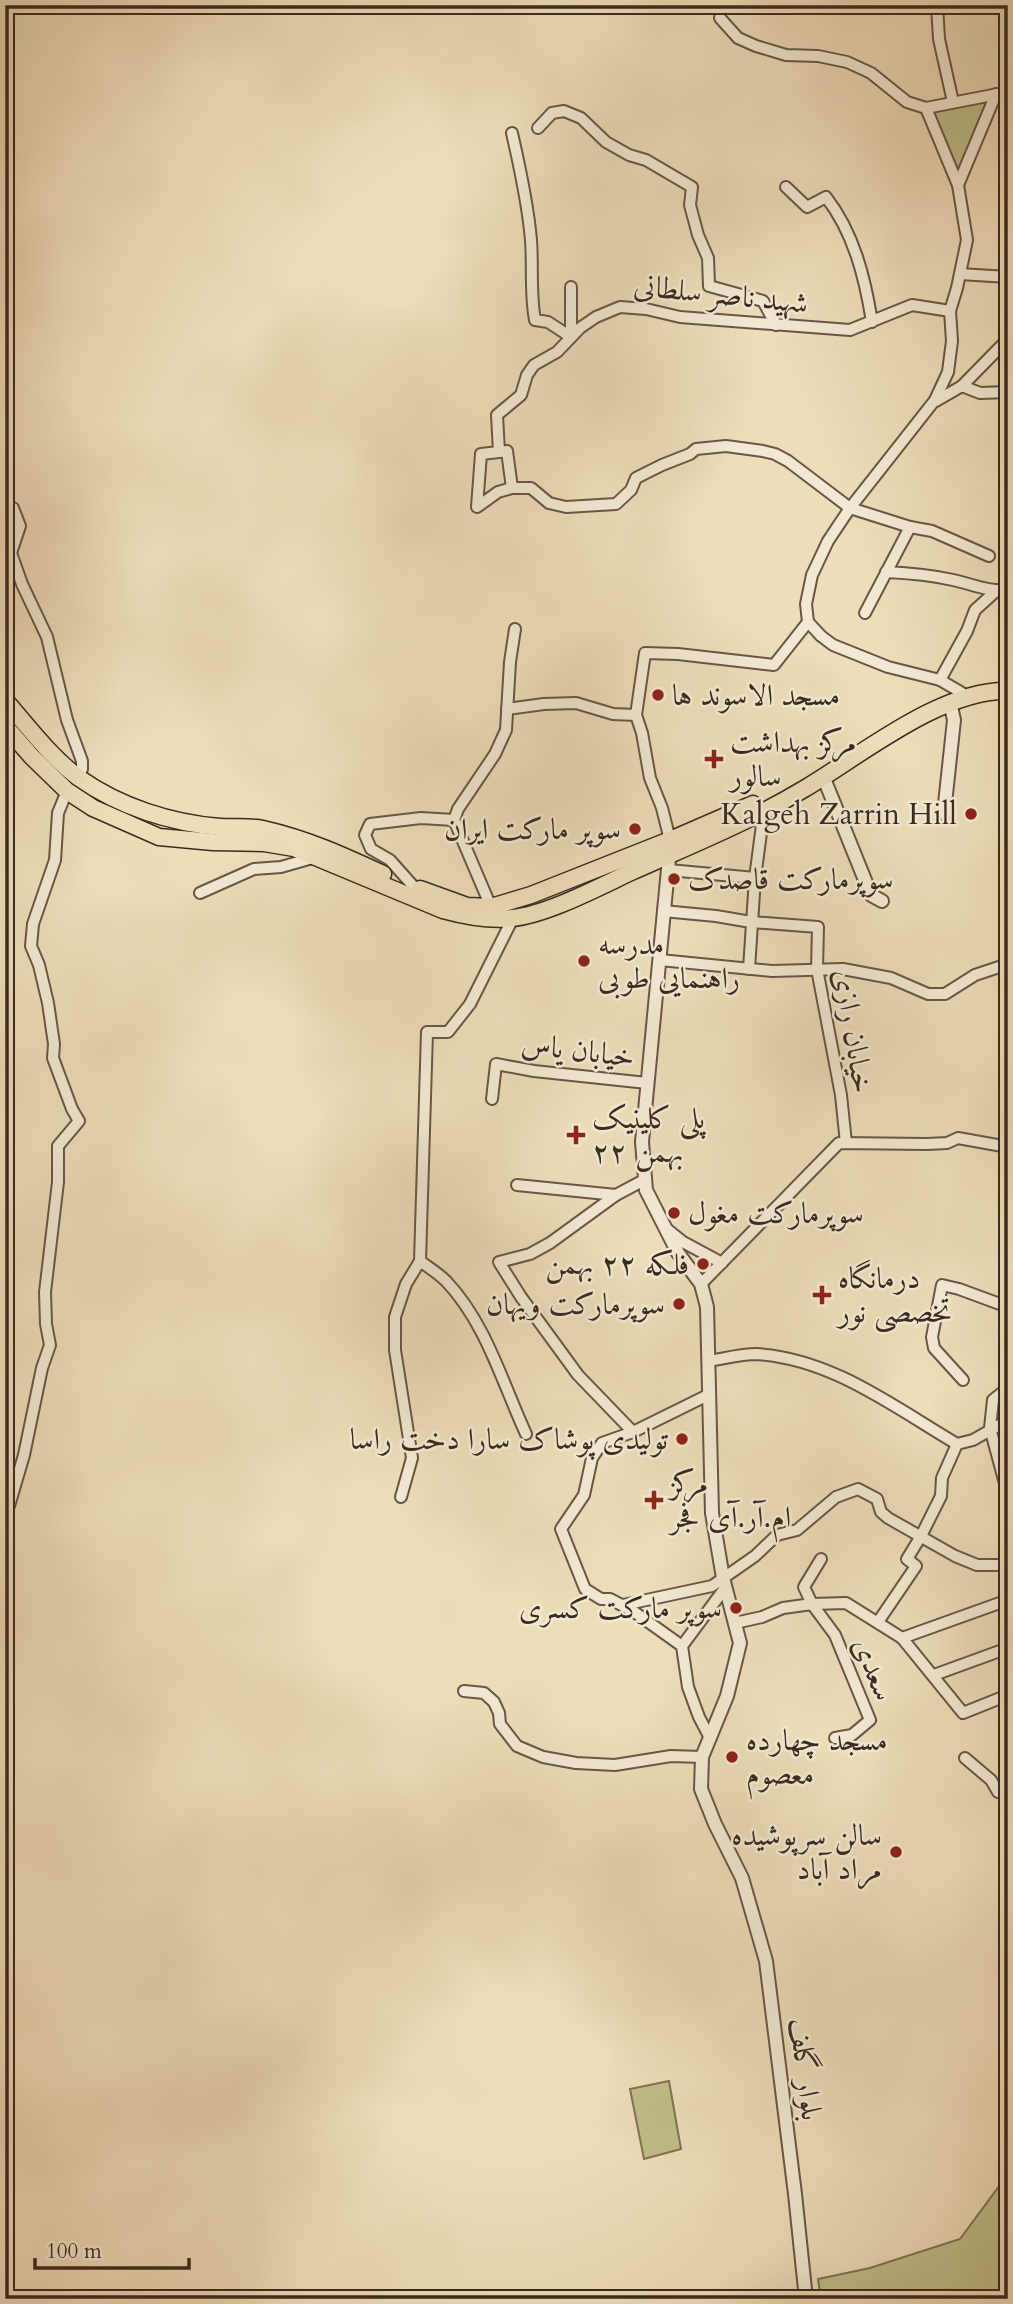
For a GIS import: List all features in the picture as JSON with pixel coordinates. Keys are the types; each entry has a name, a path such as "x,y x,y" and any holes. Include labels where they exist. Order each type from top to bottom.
{"main road":[{"path":"5,700 58,759 78,777 136,808 167,819 218,827 259,828 309,841 465,916 513,918 538,912 670,855 764,810 805,788 880,739 950,702 994,690 1008,691"},
{"path":"5,726 67,791 93,808 159,837 264,843 293,848 419,893 467,906 491,907 670,855 803,780 823,776"},
{"path":"67,791 78,777"},
{"path":"531,895 538,912"}],"street":[{"path":"937,5 939,39 953,102"},
{"path":"720,18 738,38 756,46 786,55 818,56 848,62 871,73 907,102 926,108 1008,92"},
{"path":"958,185 996,94"},
{"path":"926,108 958,185 967,240 950,311 952,341 948,372 933,402 850,508 828,541 812,575 806,604 808,622 821,636 844,651 888,667 940,680 969,697"},
{"path":"538,128 552,113 564,111 580,118 606,142 629,155 646,160 692,187 690,205 708,258 709,286 763,301 776,325"},
{"path":"512,133 531,237 532,305 535,320 548,322 571,337"},
{"path":"786,187 807,207 826,197 841,216 866,284 872,322"},
{"path":"960,274 1008,277"},
{"path":"571,287 571,337"},
{"name":"شهید ناصر سلطانی","path":"499,452 497,415 521,395 527,375 534,365 557,352 580,328 596,317 620,307 646,309 680,317 850,330 912,305 950,311"},
{"path":"933,402 962,386 1008,339"},
{"path":"962,386 981,394 1008,392"},
{"path":"512,488 507,451 481,454 477,507 498,492 512,488 531,488 549,503 566,507 616,504 631,490 636,478 696,449 726,446 775,454 850,508 932,531 989,556"},
{"path":"5,505 13,508 20,526 11,554 47,637 66,720 82,761 78,777"},
{"path":"865,612 910,527"},
{"path":"886,572 916,573 1002,590"},
{"path":"940,680 967,631 975,610 1002,590"},
{"path":"464,1691 484,1693 494,1702 500,1724 517,1746 542,1757 576,1763 615,1765 671,1756 702,1757 727,1696 740,1643 724,1583 712,1513 707,1307 701,1284 683,1261 646,1189 642,1142 670,855 662,807 650,778 636,715 645,653 774,664 808,622"},
{"path":"491,907 454,820 506,730 515,629"},
{"path":"944,813 954,720 950,702"},
{"path":"507,709 576,703 613,714 636,715"},
{"path":"5,741 32,757"},
{"path":"823,776 871,895 882,901"},
{"path":"9,1506 50,1345 45,1292 58,1182 58,1146 79,1121 53,1058 54,1044 48,1003 39,965 30,946 33,924 55,860 58,813 67,791"},
{"path":"749,970 755,878 764,810"},
{"path":"419,893 390,860 371,849 365,835 370,824 421,818 454,820"},
{"path":"670,855 755,878"},
{"path":"200,893 254,869 281,867 316,857"},
{"path":"663,911 751,922"},
{"path":"401,1497 412,1458 395,1350 395,1317 406,1284 420,1261 427,1032 447,1032 470,1004 513,918"},
{"name":"خیابان رازی","path":"751,922 818,927 817,969 839,1083 846,1143"},
{"path":"660,960 749,970 842,969 891,978 928,995 945,993 975,975 1008,964"},
{"name":"خیابان یاس","path":"492,1099 496,1064 534,1071 648,1083"},
{"path":"701,1284 839,1143 927,1144 947,1143 958,1138 1008,1147"},
{"path":"633,1432 578,1375 499,1262 530,1254 550,1243 615,1195 646,1179"},
{"path":"517,1185 615,1195"},
{"path":"663,1226 683,1242 722,1263"},
{"path":"420,1261 444,1279 475,1318 526,1434"},
{"path":"963,1380 934,1349 932,1337 942,1285 1006,1306 1008,1289"},
{"path":"708,1361 754,1354 796,1360 867,1388 893,1407 957,1444 973,1440 1001,1424 1008,1430"},
{"path":"1008,1388 993,1400 990,1428 1008,1495"},
{"path":"682,1646 623,1605 610,1599 601,1599 586,1589 561,1529 584,1495 592,1458 602,1443 633,1432 708,1395"},
{"path":"878,1622 916,1566 907,1559 941,1496 942,1478 957,1444"},
{"path":"710,1738 688,1688 682,1646 724,1583 777,1535 797,1530 836,1497 858,1489 877,1499 881,1512 888,1518 955,1556 977,1565 997,1565"},
{"path":"811,1604 804,1587 821,1559"},
{"path":"623,1605 724,1583"},
{"path":"902,1638 1008,1600"},
{"path":"735,1623 783,1608 846,1603 902,1638 963,1713 1008,1695"},
{"name":"سعدی","path":"811,1604 835,1635 870,1720 852,1735 835,1738"},
{"path":"934,1675 1008,1648"},
{"name":"بلوار گلف","path":"702,1757 701,1789 742,1878 766,1961 796,2194 806,2299"},
{"path":"965,1758 991,1780 998,1792 1008,1787"}],"shaded area":[{"path":"987,101 958,175 934,112"},
{"path":"669,2081 681,2149 644,2159 630,2089"},
{"path":"1008,2165 1008,2299 821,2299 818,2279 870,2268 960,2239 1005,2178"}],"place":[{"name":"مسجد الاسوند ها","path":"658,695"},
{"name":"مرکز بهداشت سالور","path":"714,759"},
{"name":"Kalgeh Zarrin Hill","path":"971,814"},
{"name":"سوپر مارکت ایران","path":"635,829"},
{"name":"سوپرمارکت قاصدک","path":"674,879"},
{"name":"مدرسه راهنمایی طوبی","path":"584,961"},
{"name":"پلی کلینیک ۲۲ بهمن","path":"576,1135"},
{"name":"سوپرمارکت مغول","path":"674,1213"},
{"name":"فلکه ۲۲ بهمن","path":"703,1264"},
{"name":"درمانگاه تخصصی نور","path":"822,1295"},
{"name":"سوپرمارکت ویهان","path":"679,1304"},
{"name":"تولیدی پوشاک سارا دخت راسا","path":"682,1439"},
{"name":"مرکز ام.آر.آی فجر","path":"654,1500"},
{"name":"سوپر مارکت کسری","path":"736,1608"},
{"name":"مسجد چهارده معصوم","path":"732,1757"},
{"name":"سالن سرپوشیده مراد آباد","path":"896,1852"}]}
